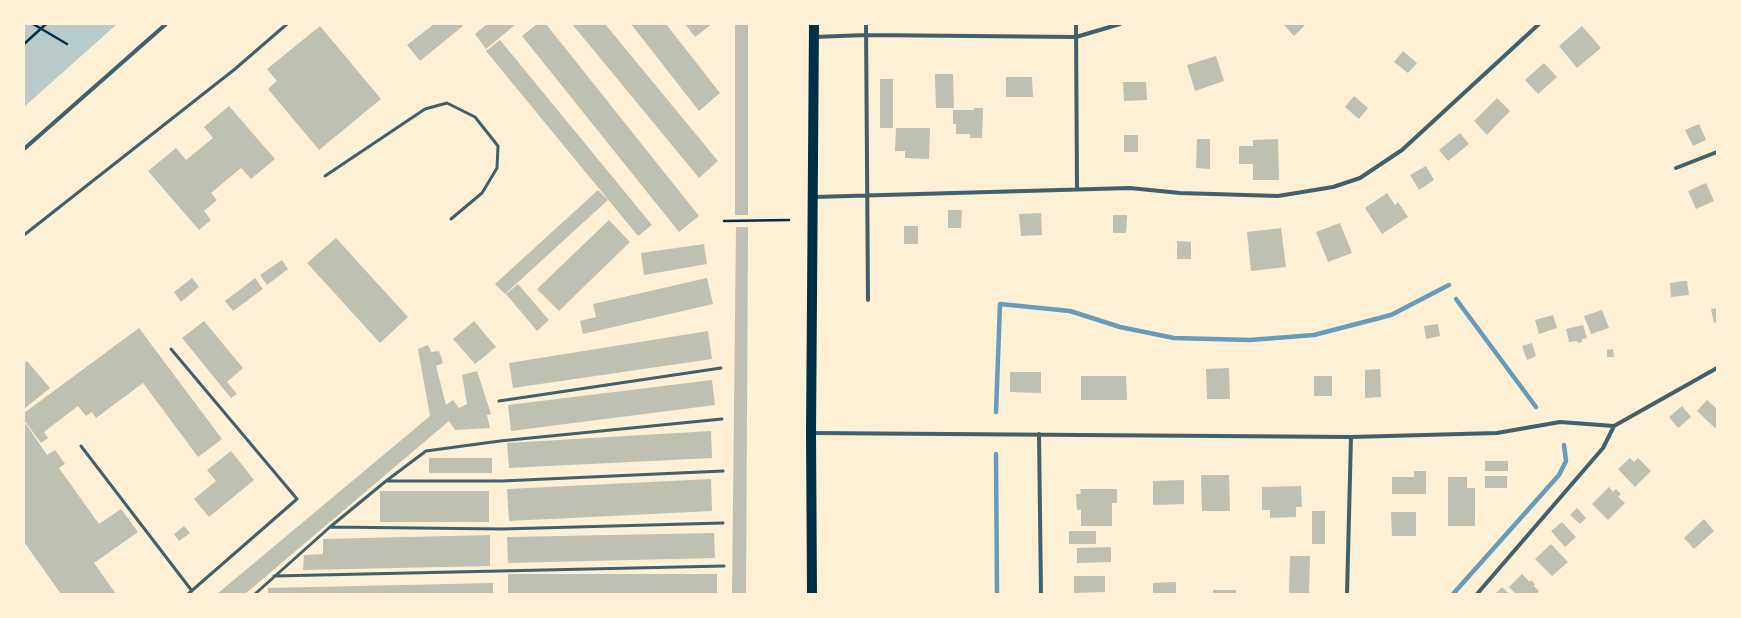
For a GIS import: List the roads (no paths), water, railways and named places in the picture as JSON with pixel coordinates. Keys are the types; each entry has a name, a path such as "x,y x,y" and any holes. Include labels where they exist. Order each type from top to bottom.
{"main road":[{"path":"812,594 810,433 814,24"}],"street":[{"path":"24,149 166,24"},
{"path":"866,24 868,300"},
{"path":"1076,24 1077,189"},
{"path":"814,37 866,35 1076,37 1120,24"},
{"path":"813,197 1130,188 1180,193 1278,196 1333,187 1360,178 1402,150 1539,24"},
{"path":"1676,168 1717,152"},
{"path":"810,433 1351,437 1497,433 1560,422 1614,426 1717,368"},
{"path":"1477,594 1603,448 1614,426"},
{"path":"1039,434 1042,594"},
{"path":"1347,594 1351,437"}],"lane":[{"path":"24,235 235,69 287,24"},
{"path":"325,176 425,109 447,103 475,116 498,146 496,168 482,193 451,219"},
{"path":"171,349 297,499 188,594"},
{"path":"499,401 722,368"},
{"path":"255,594 330,527 386,481 426,451 500,441 722,419"},
{"path":"81,446 192,591"},
{"path":"386,481 502,481 722,471"},
{"path":"330,527 502,529 723,523"},
{"path":"274,576 724,566"}],"waterway":[{"path":"996,412 1000,304 1070,311 1120,327 1174,338 1250,340 1314,335 1391,315 1449,285"},
{"path":"1456,299 1536,407"},
{"path":"1453,594 1559,475 1566,461 1564,445"},
{"path":"996,454 997,594"}]}
